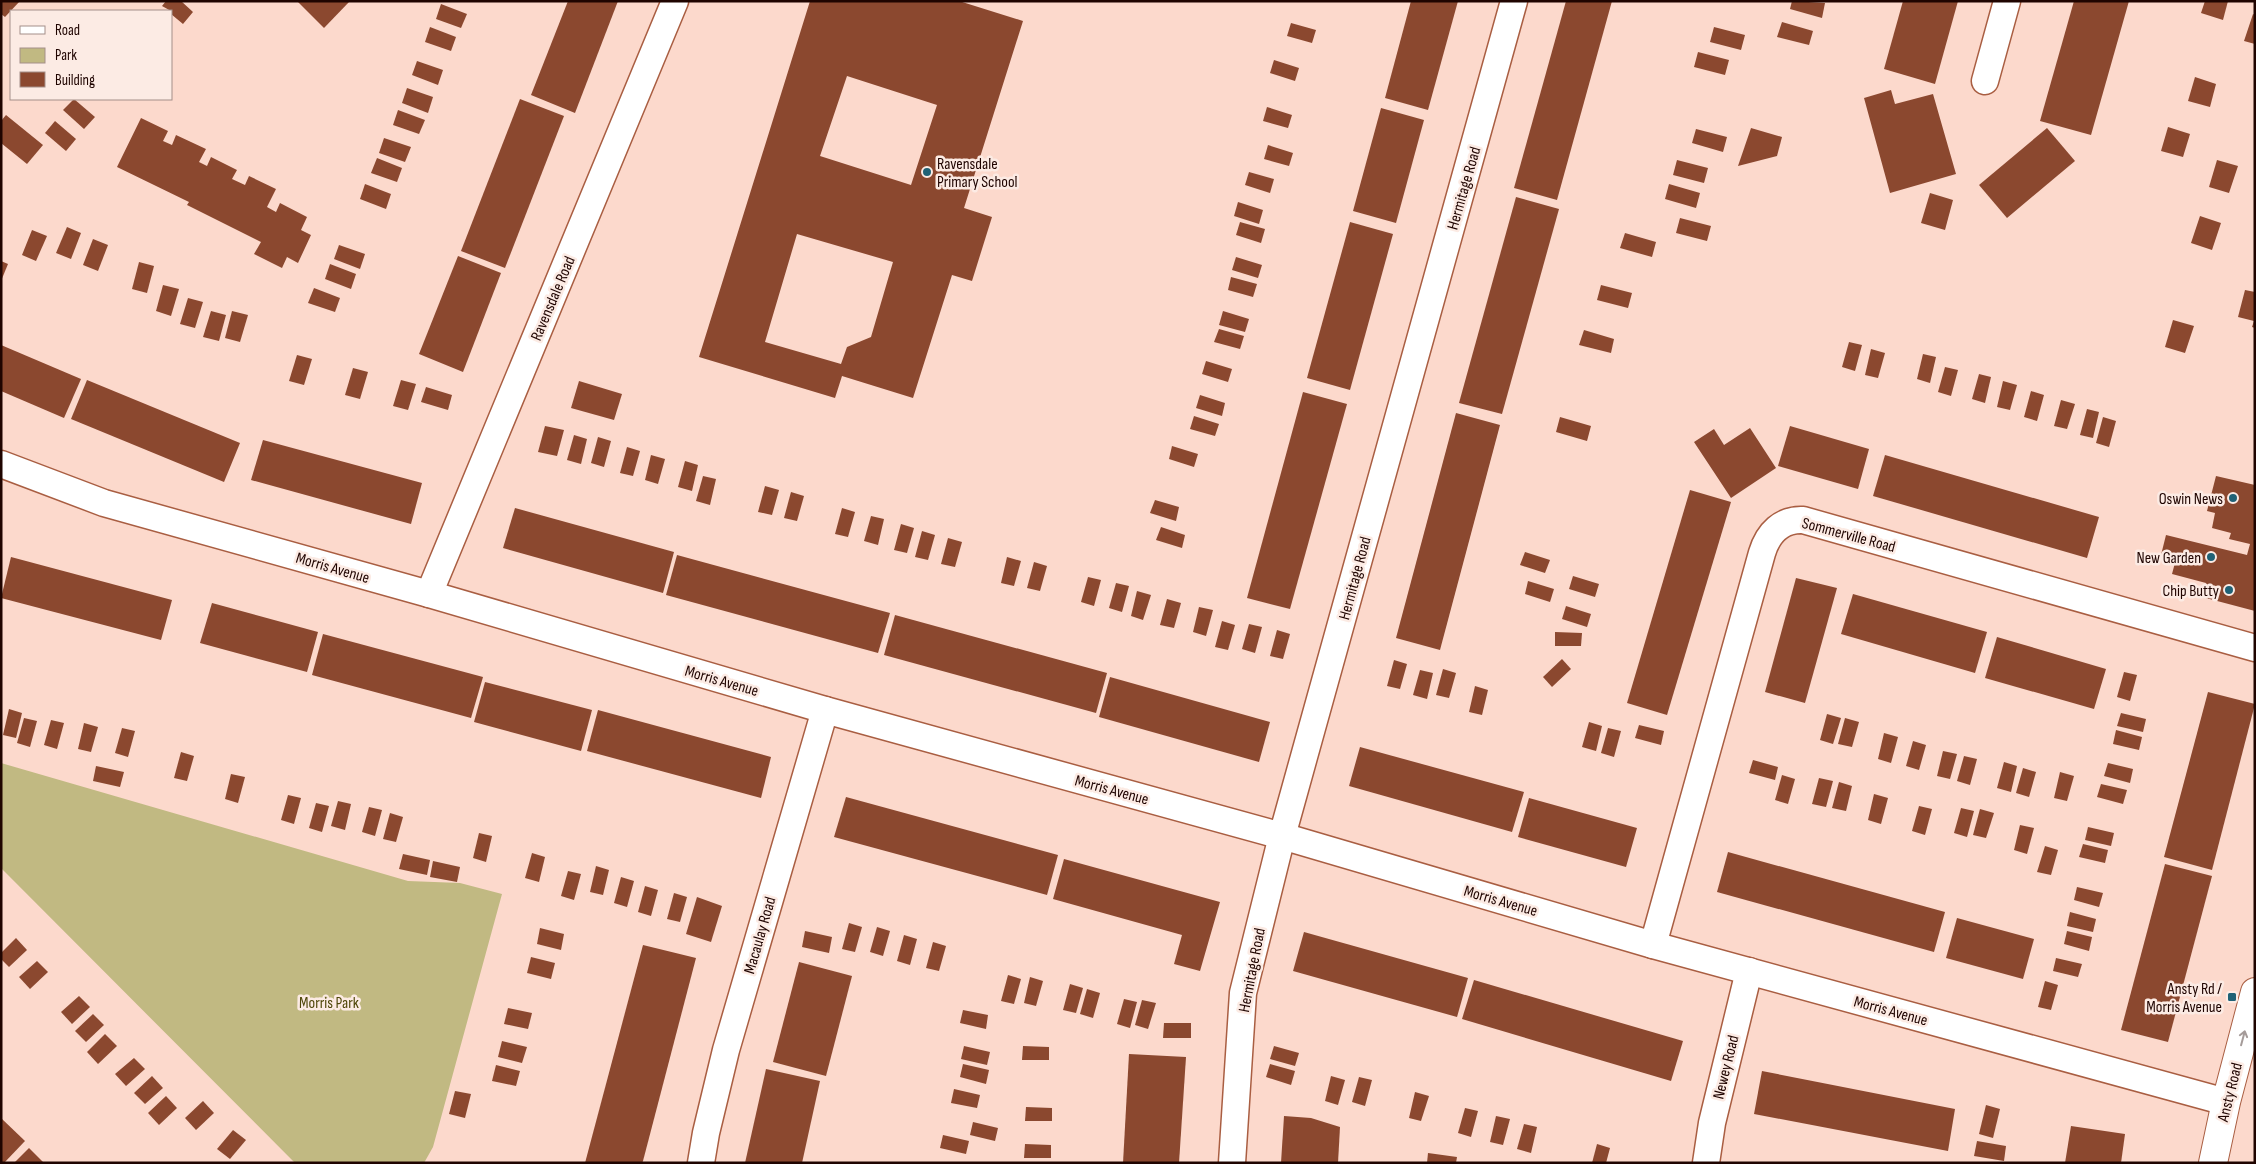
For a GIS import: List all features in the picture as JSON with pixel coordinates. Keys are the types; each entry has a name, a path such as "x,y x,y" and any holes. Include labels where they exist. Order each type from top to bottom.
{"highway":[{"name":"Ansty Road","path":"2213,1163 2226,1102 2255,992"}],"street":[{"name":"Ravensdale Road","path":"429,594 675,1"},
{"name":"Hermitage Road","path":"1232,1163 1243,993 1282,836 1514,1"},
{"path":"1985,81 2007,1"},
{"name":"Morris Avenue","path":"1,464 104,503 429,594 825,710 1282,836 1653,945 2226,1102"},
{"name":"Sommerville Road","path":"1653,945 1764,545 1774,530 1788,522 1804,520 2255,648"},
{"name":"Macaulay Road","path":"701,1163 706,1133 726,1050 825,710"},
{"name":"Newey Road","path":"1706,1163 1712,1123 1748,971"}],"green space":[{"name":"Morris Park","path":"1,763 408,881 460,883 502,894 433,1147 424,1163 295,1163 1,868"}],"building":[{"path":"1,1 20,1 5,17 1,14"},
{"path":"166,1 181,1 193,12 183,24 172,15 172,10 162,6"},
{"path":"297,1 350,1 324,28"},
{"path":"568,1 618,1 575,113 531,95"},
{"path":"810,1 959,1 1023,21 964,208 992,217 972,281 952,275 913,398 842,376 835,398 699,357","holes":["847,76 937,105 911,185 820,156","797,234 893,262 871,337 847,347 841,364 765,342"]},
{"path":"1411,1 1458,1 1428,110 1385,98"},
{"path":"1566,1 1612,1 1557,200 1514,188"},
{"path":"1792,1 1825,3 1822,18 1790,9"},
{"path":"1903,1 1958,1 1935,84 1884,69"},
{"path":"2074,1 2129,1 2091,135 2040,121"},
{"path":"2205,1 2228,1 2223,20 2201,13"},
{"path":"441,4 467,14 461,28 436,19"},
{"path":"2253,14 2255,15 2255,44 2244,41"},
{"path":"1782,22 1813,31 1809,45 1777,37"},
{"path":"1291,23 1316,30 1312,43 1287,36"},
{"path":"430,27 456,37 451,51 425,42"},
{"path":"1714,27 1745,35 1741,50 1710,42"},
{"path":"1698,52 1729,60 1725,75 1694,67"},
{"path":"1274,60 1299,68 1295,81 1270,73"},
{"path":"417,61 443,70 438,85 412,75"},
{"path":"2195,77 2216,84 2210,107 2188,101"},
{"path":"407,88 433,97 428,113 402,103"},
{"path":"1891,90 1895,104 1933,94 1956,174 1890,193 1864,98"},
{"path":"520,99 564,116 505,268 461,251"},
{"path":"75,100 95,117 84,129 63,110"},
{"path":"1267,107 1292,115 1288,128 1263,121"},
{"path":"1381,108 1424,120 1396,223 1353,211"},
{"path":"398,110 425,120 419,134 393,125"},
{"path":"6,115 43,145 27,164 1,143 1,121"},
{"path":"141,118 168,131 163,141 172,145 176,135 206,149 199,162 207,166 211,157 237,170 232,179 245,185 249,176 276,189 267,207 276,212 280,203 307,217 301,230 311,235 298,263 287,257 282,268 254,254 261,242 187,205 189,202 117,167"},
{"path":"55,121 76,139 66,151 45,133"},
{"path":"2168,127 2190,134 2183,157 2161,151"},
{"path":"1751,128 1782,137 1777,156 1738,166"},
{"path":"2047,128 2075,161 2007,218 1979,185"},
{"path":"1696,129 1727,137 1723,152 1692,143"},
{"path":"384,138 411,147 405,162 379,153"},
{"path":"1268,145 1293,153 1289,166 1264,159"},
{"path":"377,158 402,168 397,182 371,173"},
{"path":"1677,160 1708,168 1704,183 1673,175"},
{"path":"2217,160 2238,166 2229,193 2209,187"},
{"path":"1249,172 1274,179 1270,193 1245,185"},
{"path":"365,184 391,194 386,209 360,199"},
{"path":"1669,184 1700,193 1696,208 1665,199"},
{"path":"1930,193 1953,200 1945,230 1921,223"},
{"path":"1516,197 1559,209 1502,414 1459,403"},
{"path":"1238,202 1263,210 1259,224 1234,216"},
{"path":"2200,216 2221,223 2212,250 2191,243"},
{"path":"1680,218 1711,226 1707,241 1676,233"},
{"path":"1240,222 1265,229 1261,243 1236,235"},
{"path":"1350,222 1393,234 1350,390 1307,378"},
{"path":"67,227 81,233 71,259 56,253"},
{"path":"32,230 47,236 36,261 22,255"},
{"path":"1625,233 1656,242 1652,257 1620,248"},
{"path":"93,239 108,245 98,271 83,265"},
{"path":"339,245 365,254 360,269 334,259"},
{"path":"458,256 501,273 463,372 419,354"},
{"path":"1236,257 1262,265 1258,278 1232,270"},
{"path":"1,261 8,264 1,281"},
{"path":"139,262 154,266 147,293 132,289"},
{"path":"330,264 356,274 351,289 325,279"},
{"path":"1231,277 1257,284 1253,297 1228,290"},
{"path":"163,285 179,289 171,316 156,311"},
{"path":"1601,285 1632,293 1628,308 1597,300"},
{"path":"314,288 340,298 335,312 308,303"},
{"path":"2245,290 2255,292 2255,328 2252,327 2254,321 2238,317"},
{"path":"188,298 203,302 195,328 180,324"},
{"path":"211,311 226,315 219,341 203,337"},
{"path":"232,311 248,315 240,342 225,338"},
{"path":"1223,311 1249,319 1245,332 1219,325"},
{"path":"2173,320 2194,326 2185,353 2165,347"},
{"path":"1219,329 1244,336 1240,349 1214,342"},
{"path":"1584,330 1614,339 1611,353 1579,345"},
{"path":"1849,342 1862,345 1855,371 1842,367"},
{"path":"1,345 81,379 64,418 1,391"},
{"path":"1871,349 1885,353 1878,378 1865,375"},
{"path":"1923,354 1936,357 1930,383 1917,379"},
{"path":"297,355 312,359 304,385 289,381"},
{"path":"1206,361 1232,369 1228,382 1202,374"},
{"path":"1945,367 1958,370 1951,396 1938,392"},
{"path":"353,368 368,372 360,399 345,395"},
{"path":"1979,374 1991,377 1985,403 1972,399"},
{"path":"87,380 240,443 224,482 71,419"},
{"path":"401,380 416,384 408,410 393,406"},
{"path":"579,381 622,394 614,420 571,408"},
{"path":"2003,381 2017,385 2010,410 1997,407"},
{"path":"426,387 452,395 448,410 421,402"},
{"path":"2031,391 2044,395 2037,421 2024,417"},
{"path":"1303,392 1347,404 1290,609 1247,598"},
{"path":"1200,395 1225,403 1222,416 1196,408"},
{"path":"2061,400 2075,404 2067,429 2054,426"},
{"path":"2087,409 2099,412 2093,438 2080,435"},
{"path":"1456,413 1500,425 1440,650 1396,638"},
{"path":"1194,416 1219,424 1215,436 1190,429"},
{"path":"1560,417 1591,426 1587,441 1556,432"},
{"path":"2103,417 2116,421 2109,447 2096,443"},
{"path":"545,426 564,430 557,456 538,452"},
{"path":"1790,426 1869,449 1858,489 1778,466"},
{"path":"1750,428 1776,468 1731,498 1694,442 1714,429 1724,445"},
{"path":"574,435 587,439 581,464 567,460"},
{"path":"598,437 611,441 604,467 591,463"},
{"path":"263,440 422,483 411,524 251,480"},
{"path":"1172,446 1198,454 1194,467 1169,459"},
{"path":"627,447 640,451 633,476 620,473"},
{"path":"651,455 665,459 658,484 645,480"},
{"path":"1885,455 2099,517 2087,558 1873,496"},
{"path":"685,461 698,465 692,491 678,487"},
{"path":"703,476 716,479 710,505 696,501"},
{"path":"2216,476 2255,485 2255,611 2202,597 2206,583 2172,574 2176,559 2161,555 2166,535 2247,555 2250,544 2229,539 2231,533 2212,528 2215,513 2207,511"},
{"path":"765,486 779,490 772,515 758,512"},
{"path":"1690,490 1731,502 1667,715 1627,703"},
{"path":"791,492 804,496 797,521 784,518"},
{"path":"1155,500 1179,507 1176,521 1150,513"},
{"path":"515,508 674,552 663,593 503,548"},
{"path":"842,508 855,512 848,537 835,534"},
{"path":"871,516 884,519 878,545 864,541"},
{"path":"901,524 914,528 907,553 894,550"},
{"path":"1161,527 1185,535 1182,548 1156,540"},
{"path":"922,531 935,535 928,560 915,557"},
{"path":"948,538 962,542 955,567 941,564"},
{"path":"1525,552 1550,560 1545,573 1520,565"},
{"path":"677,555 890,613 878,653 666,595"},
{"path":"11,557 172,600 161,640 1,598"},
{"path":"1007,557 1021,561 1014,586 1001,583"},
{"path":"1034,562 1047,566 1040,591 1027,588"},
{"path":"1573,576 1599,584 1595,597 1569,589"},
{"path":"1088,577 1101,580 1094,606 1081,602"},
{"path":"1796,578 1837,588 1805,703 1765,692"},
{"path":"1528,581 1554,589 1550,602 1525,594"},
{"path":"1116,583 1129,586 1122,612 1109,608"},
{"path":"1137,591 1151,595 1143,620 1131,616"},
{"path":"1853,594 1987,632 1975,673 1841,634"},
{"path":"1167,599 1181,603 1174,628 1160,625"},
{"path":"212,603 318,632 307,672 200,643"},
{"path":"1566,606 1591,614 1587,627 1562,619"},
{"path":"1199,607 1213,610 1206,636 1193,632"},
{"path":"895,615 1107,673 1096,713 884,655"},
{"path":"1222,621 1235,625 1228,650 1215,647"},
{"path":"1249,624 1262,627 1255,653 1242,649"},
{"path":"1277,630 1290,634 1283,659 1270,656"},
{"path":"1555,632 1582,633 1581,646 1555,646"},
{"path":"323,634 483,677 471,718 312,675"},
{"path":"1997,637 2106,669 2094,709 1985,678"},
{"path":"1562,659 1571,669 1552,687 1543,677"},
{"path":"1394,660 1407,664 1400,689 1387,686"},
{"path":"1443,669 1456,673 1449,698 1436,695"},
{"path":"1420,670 1433,673 1427,699 1413,695"},
{"path":"2124,672 2137,675 2130,701 2117,697"},
{"path":"1110,677 1270,722 1259,762 1099,717"},
{"path":"485,682 592,710 581,751 474,722"},
{"path":"1475,686 1488,690 1482,715 1469,712"},
{"path":"2208,692 2255,704 2212,870 2164,857"},
{"path":"9,709 22,713 16,738 3,735"},
{"path":"598,710 771,757 761,798 587,751"},
{"path":"2121,713 2146,719 2143,732 2117,726"},
{"path":"1827,714 1841,718 1833,744 1820,740"},
{"path":"24,718 37,721 30,747 17,743"},
{"path":"1845,718 1859,722 1852,747 1838,744"},
{"path":"51,720 64,723 57,749 44,745"},
{"path":"1589,722 1602,726 1596,751 1582,747"},
{"path":"84,723 98,727 91,752 78,749"},
{"path":"1639,725 1664,731 1661,745 1635,738"},
{"path":"122,728 135,731 128,757 115,753"},
{"path":"1608,728 1621,731 1614,757 1601,753"},
{"path":"2116,730 2142,737 2139,750 2113,744"},
{"path":"1884,733 1898,737 1891,763 1878,759"},
{"path":"1913,741 1926,745 1919,770 1906,766"},
{"path":"1360,747 1524,792 1512,832 1349,786"},
{"path":"1943,751 1957,754 1950,779 1937,776"},
{"path":"181,752 194,756 187,781 174,778"},
{"path":"1964,756 1977,759 1970,785 1957,781"},
{"path":"1753,760 1778,767 1775,780 1749,773"},
{"path":"2004,762 2017,766 2011,792 1997,788"},
{"path":"2108,763 2133,769 2130,783 2104,776"},
{"path":"96,766 124,772 120,787 93,781"},
{"path":"2023,768 2036,772 2029,797 2016,793"},
{"path":"2060,772 2074,776 2067,801 2054,798"},
{"path":"231,774 245,777 238,803 225,799"},
{"path":"1782,775 1795,779 1788,804 1775,800"},
{"path":"1819,778 1833,781 1826,807 1812,804"},
{"path":"1839,782 1852,786 1846,811 1832,808"},
{"path":"2101,784 2127,790 2123,804 2097,797"},
{"path":"1874,794 1888,798 1881,824 1868,820"},
{"path":"288,795 301,798 294,824 281,820"},
{"path":"846,797 1058,855 1047,895 834,837"},
{"path":"1529,798 1637,828 1626,867 1518,837"},
{"path":"338,801 351,804 345,830 331,826"},
{"path":"316,803 329,806 322,832 309,828"},
{"path":"1919,806 1932,809 1925,835 1912,831"},
{"path":"369,807 382,810 375,836 362,832"},
{"path":"1961,808 1974,811 1967,837 1954,833"},
{"path":"1980,809 1994,813 1986,838 1973,835"},
{"path":"390,813 403,817 396,842 383,839"},
{"path":"2020,825 2034,828 2027,854 2014,850"},
{"path":"2088,827 2114,833 2111,846 2085,840"},
{"path":"479,833 492,836 486,862 473,858"},
{"path":"2083,844 2108,850 2105,863 2079,857"},
{"path":"2045,846 2058,850 2051,875 2037,872"},
{"path":"1728,852 1945,912 1934,952 1717,892"},
{"path":"532,853 545,857 539,882 525,878"},
{"path":"403,854 430,860 427,875 399,869"},
{"path":"1064,859 1220,902 1200,971 1174,964 1182,935 1053,899"},
{"path":"433,861 460,867 457,882 430,877"},
{"path":"2165,864 2212,876 2168,1042 2121,1030"},
{"path":"596,866 609,870 603,895 590,892"},
{"path":"568,871 581,874 574,900 561,896"},
{"path":"621,877 634,881 627,907 614,903"},
{"path":"645,886 658,890 651,916 638,912"},
{"path":"2077,887 2103,893 2099,907 2074,900"},
{"path":"674,893 687,897 680,922 667,919"},
{"path":"697,897 722,906 711,942 686,934"},
{"path":"2070,912 2096,919 2093,932 2067,926"},
{"path":"1957,918 2034,939 2023,979 1946,958"},
{"path":"849,923 862,927 855,952 842,949"},
{"path":"877,927 890,931 883,956 870,952"},
{"path":"540,928 564,934 561,950 537,944"},
{"path":"805,931 832,937 829,953 802,947"},
{"path":"2067,931 2092,937 2089,951 2064,944"},
{"path":"1304,932 1468,978 1457,1017 1293,971"},
{"path":"904,935 917,939 910,965 897,961"},
{"path":"16,938 27,950 9,967 1,959 1,953"},
{"path":"933,942 946,946 939,971 926,968"},
{"path":"643,945 696,958 643,1161 642,1163 585,1163"},
{"path":"531,957 555,963 551,979 527,973"},
{"path":"2056,958 2082,964 2078,977 2053,971"},
{"path":"37,961 48,972 30,989 19,977"},
{"path":"799,962 852,976 826,1076 773,1062"},
{"path":"1008,975 1021,979 1014,1004 1001,1001"},
{"path":"1030,977 1043,981 1036,1006 1024,1003"},
{"path":"1474,980 1683,1041 1671,1081 1462,1019"},
{"path":"2045,981 2058,985 2051,1010 2038,1007"},
{"path":"1070,984 1083,988 1076,1013 1063,1010"},
{"path":"1087,989 1100,993 1093,1018 1080,1014"},
{"path":"79,996 90,1007 72,1024 61,1012"},
{"path":"1124,999 1137,1002 1130,1028 1117,1024"},
{"path":"1142,1000 1156,1003 1148,1029 1135,1025"},
{"path":"508,1008 532,1013 528,1029 504,1024"},
{"path":"963,1010 988,1015 986,1029 960,1023"},
{"path":"93,1014 104,1025 86,1042 75,1031"},
{"path":"1164,1023 1191,1023 1191,1038 1163,1038"},
{"path":"105,1034 117,1046 98,1064 87,1052"},
{"path":"502,1041 527,1047 522,1063 498,1057"},
{"path":"964,1046 990,1052 987,1065 961,1059"},
{"path":"1023,1046 1049,1047 1049,1060 1022,1060"},
{"path":"1274,1046 1299,1053 1295,1066 1270,1059"},
{"path":"1129,1054 1186,1057 1179,1163 1123,1163"},
{"path":"134,1058 145,1069 126,1086 115,1074"},
{"path":"963,1064 989,1070 986,1084 960,1077"},
{"path":"1270,1064 1295,1071 1291,1085 1266,1077"},
{"path":"496,1065 520,1071 516,1086 492,1081"},
{"path":"766,1069 820,1081 802,1163 745,1163"},
{"path":"1762,1071 1955,1109 1948,1151 1754,1114"},
{"path":"152,1076 163,1088 145,1104 134,1093"},
{"path":"1331,1076 1345,1080 1338,1105 1325,1101"},
{"path":"1359,1077 1372,1080 1365,1106 1352,1102"},
{"path":"954,1089 980,1095 977,1108 951,1103"},
{"path":"455,1091 471,1094 465,1118 449,1114"},
{"path":"1415,1092 1429,1096 1421,1121 1409,1118"},
{"path":"166,1096 177,1108 159,1125 148,1113"},
{"path":"203,1101 214,1113 196,1130 185,1118"},
{"path":"1986,1105 2000,1109 1993,1138 1979,1134"},
{"path":"1026,1107 1052,1108 1052,1121 1025,1121"},
{"path":"1465,1108 1478,1111 1471,1137 1458,1133"},
{"path":"1284,1116 1311,1118 1340,1127 1338,1163 1281,1163"},
{"path":"1496,1116 1510,1119 1503,1145 1490,1142"},
{"path":"1,1118 25,1141 4,1163 1,1163"},
{"path":"973,1122 998,1128 995,1141 970,1135"},
{"path":"1524,1124 1537,1127 1531,1153 1517,1149"},
{"path":"2071,1126 2125,1134 2121,1163 2065,1163"},
{"path":"233,1130 246,1140 230,1159 217,1149"},
{"path":"943,1135 969,1141 966,1154 940,1148"},
{"path":"1977,1141 2006,1146 2004,1161 1974,1156"},
{"path":"1025,1144 1051,1145 1051,1158 1024,1158"},
{"path":"1597,1144 1610,1148 1606,1163 1592,1163"},
{"path":"29,1148 44,1163 14,1163"},
{"path":"1428,1153 1457,1157 1456,1163 1427,1163"}],"place":[{"name":"Ravensdale Primary School","path":"927,172"},
{"name":"Oswin News","path":"2233,498"},
{"name":"New Garden","path":"2211,557"},
{"name":"Chip Butty","path":"2229,590"},
{"name":"Ansty Rd / Morris Avenue","path":"2232,997"}]}
